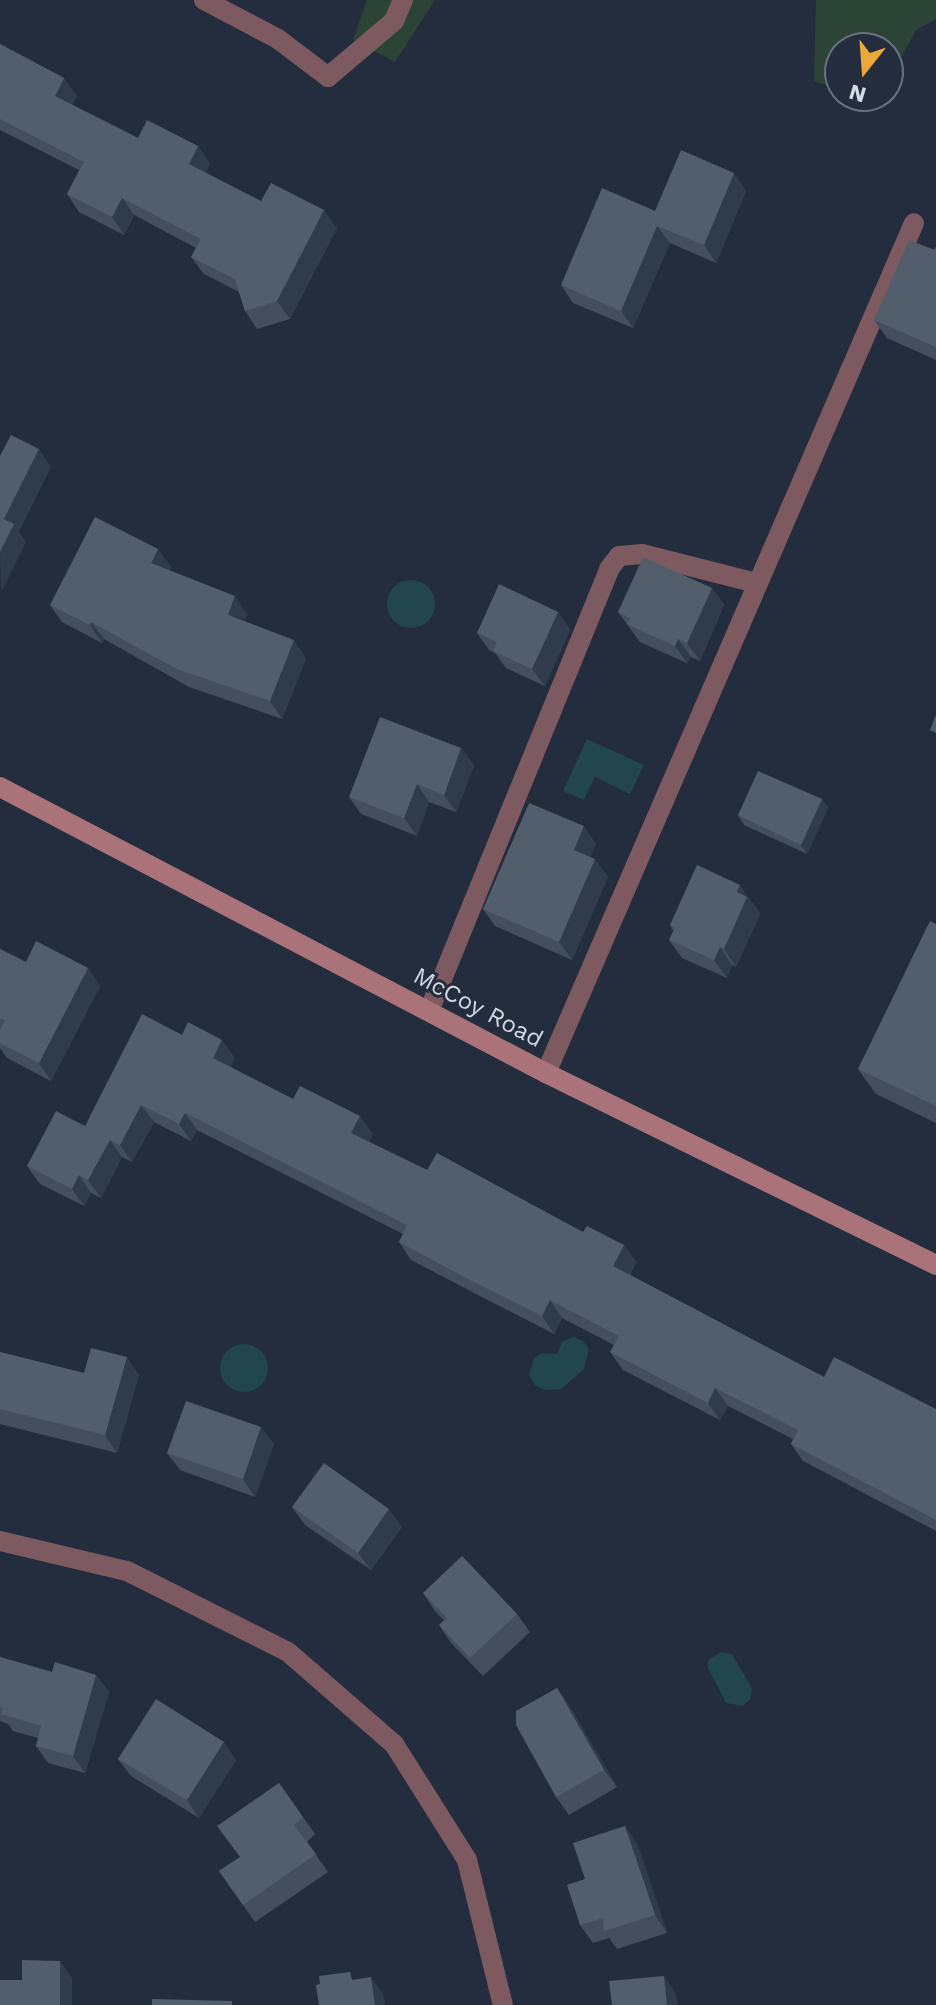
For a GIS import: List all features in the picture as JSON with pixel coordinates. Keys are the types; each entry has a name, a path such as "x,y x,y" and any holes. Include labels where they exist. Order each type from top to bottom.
{"street":[{"path":"204,0 278,39 328,77 394,21 403,0"},
{"path":"546,1073 914,223"},
{"path":"429,1011 609,569 619,556 642,554 757,583"},
{"name":"McCoy Road","path":"0,787 546,1073 936,1265"},
{"path":"0,1541 127,1571 288,1652 394,1744 467,1860 503,2005"}],"shaded area":[{"path":"367,0 435,0 395,62 353,40"},
{"path":"816,0 936,0 936,19 916,30 904,52 904,32 824,32 824,84 814,81"},
{"path":"411,580 428,587 435,604 428,621 411,628 394,621 387,604 394,587"},
{"path":"587,739 644,765 630,794 595,777 584,800 563,791"},
{"path":"574,1337 583,1341 589,1349 584,1369 561,1389 544,1390 535,1385 529,1375 534,1358 542,1353 557,1354 562,1342"},
{"path":"244,1344 261,1351 268,1368 261,1385 244,1392 227,1385 220,1368 227,1351"},
{"path":"721,1652 732,1654 752,1688 751,1698 743,1706 726,1703 707,1666 709,1659"}],"building":[{"path":"0,44 64,78 55,96 138,138 147,120 198,146 189,164 261,201 271,183 324,210 277,301 245,311 235,279 191,257 201,239 122,198 112,217 67,194 84,162 0,119"},
{"path":"681,150 734,173 704,245 657,226 621,311 561,285 602,188 655,211"},
{"path":"909,240 935,250 936,247 936,347 874,320"},
{"path":"11,435 39,449 4,519 14,524 0,552 0,456"},
{"path":"95,517 158,549 151,563 235,596 228,615 294,640 270,701 177,669 91,622 90,625 50,605"},
{"path":"643,557 712,588 687,643 678,639 675,646 648,634 627,624 630,618 618,612"},
{"path":"499,584 558,612 532,669 493,651 497,642 477,633"},
{"path":"936,715 936,733 930,730"},
{"path":"380,717 461,748 444,795 417,784 404,818 349,797"},
{"path":"758,771 822,799 801,845 738,815"},
{"path":"529,803 584,826 574,850 595,859 559,942 483,909"},
{"path":"697,865 740,885 737,892 747,897 724,949 720,947 714,960 669,940 675,928 670,925"},
{"path":"930,921 936,924 936,1106 858,1069"},
{"path":"36,941 88,968 39,1063 0,1043 0,1030 5,1020 0,1018 0,949 26,962"},
{"path":"142,1014 182,1035 188,1022 222,1040 213,1058 293,1099 300,1086 360,1116 351,1133 427,1170 437,1153 583,1232 587,1226 624,1245 613,1266 824,1377 834,1357 936,1409 936,1520 791,1444 798,1430 715,1388 708,1403 610,1352 619,1336 550,1300 542,1316 470,1280 399,1242 407,1225 185,1113 179,1124 141,1105 120,1145 110,1140 88,1180 79,1175 72,1189 27,1166 56,1111 85,1126"},
{"path":"91,1348 127,1357 105,1435 0,1409 0,1352 84,1373"},
{"path":"186,1401 261,1427 243,1479 167,1453"},
{"path":"324,1463 389,1509 358,1553 292,1507"},
{"path":"462,1556 517,1614 470,1658 439,1625 447,1618 423,1593"},
{"path":"0,1657 52,1672 55,1662 96,1675 73,1756 36,1746 41,1726 1,1714"},
{"path":"557,1688 604,1770 556,1797 516,1725 516,1711"},
{"path":"156,1699 224,1742 187,1800 118,1759"},
{"path":"279,1783 303,1817 294,1825 316,1854 243,1905 219,1871 240,1857 217,1826"},
{"path":"625,1826 655,1915 604,1931 603,1918 580,1925 567,1885 585,1879 573,1843"},
{"path":"22,1960 60,1961 60,2005 0,2005 0,1980 22,1980"},
{"path":"350,1972 352,1980 371,1977 375,2005 319,2005 316,1985 320,1984 319,1976"},
{"path":"664,1976 667,2005 612,2005 609,1981"},
{"path":"152,1999 232,2001 232,2005 152,2005"}]}
